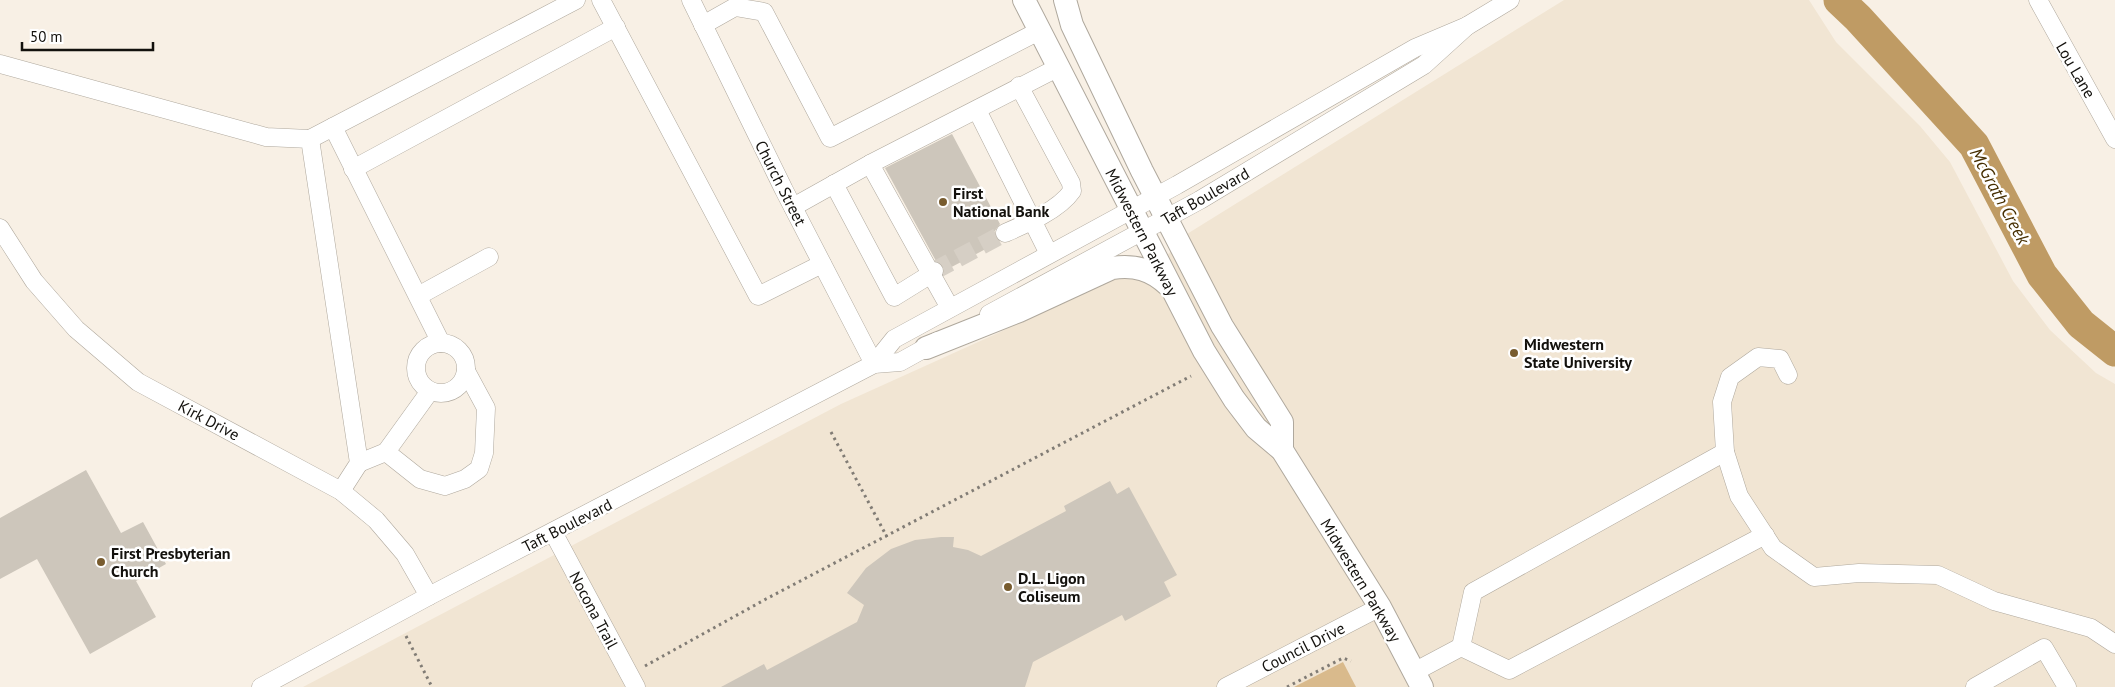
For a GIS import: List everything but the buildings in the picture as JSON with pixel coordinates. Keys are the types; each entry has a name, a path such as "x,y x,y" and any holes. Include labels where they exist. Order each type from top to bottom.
{"main road":[{"name":"Midwestern Parkway","path":"1024,0 1204,351 1234,399 1256,428 1282,450 1380,608 1418,679"},
{"name":"Midwestern Parkway","path":"1064,0 1072,25 1155,197 1222,326 1282,422 1282,450"},
{"path":"926,348 1019,311 1112,268 1129,266 1145,269 1160,277 1171,289"}],"street":[{"path":"0,64 266,136 310,139 576,0"},
{"name":"Church Street","path":"691,0 793,207 874,364"},
{"name":"Taft Boulevard","path":"874,364 894,339 1155,197 1415,48 1467,26 1510,0"},
{"name":"Lou Lane","path":"2038,0 2115,138"},
{"path":"605,1 616,28 758,296 822,264"},
{"path":"703,25 735,7 764,12 830,138 1041,30"},
{"name":"Taft Boulevard","path":"261,687 429,596 874,364 900,362 1200,200 1424,65 1467,26"},
{"path":"353,169 616,28"},
{"path":"793,207 870,164 1059,67"},
{"path":"1005,233 1032,221 1067,198 1072,191 1071,183 1019,86"},
{"path":"977,110 1049,254"},
{"path":"333,127 441,343"},
{"path":"310,139 359,464"},
{"path":"870,164 950,308"},
{"path":"834,184 894,297 932,273"},
{"name":"Kirk Drive","path":"0,228 34,281 76,329 138,382 342,491 376,520 399,547 429,596"},
{"path":"418,296 489,257"},
{"path":"386,452 420,479 445,486 465,479 479,468 484,453 486,408 466,371 463,356 458,349 441,343 432,344 419,355 416,363 418,380 430,391 445,393 453,391 460,386 466,371"},
{"path":"1788,375 1780,359 1758,357 1730,377 1722,402 1725,452 1739,496 1773,548 1814,577 1859,573 1938,575 1994,601 2091,628 2115,644"},
{"path":"342,491 359,464 386,452 430,391"},
{"path":"1418,679 1461,647 1474,592 1725,452"},
{"name":"Nocona Trail","path":"553,532 636,687"},
{"path":"1461,647 1509,670 1765,535"},
{"name":"Council Drive","path":"1226,687 1380,608"},
{"path":"1975,687 1996,682 2044,648 2066,687"}],"path":[{"path":"645,666 766,599 1191,376"},
{"path":"831,432 887,537"},
{"path":"406,636 432,687"},
{"path":"1287,687 1343,658 1351,661"}],"shaded area":[{"name":"Midwestern State University","path":"1564,0 1809,0 1836,42 1920,126 1950,162 2013,281 2050,330 2096,373 2115,384 2115,687 303,687 841,404 998,333 1081,291 1127,273 1147,277 1187,234"},
{"path":"1343,662 1356,687 1294,687"}],"waterway":[{"name":"McGrath Creek","path":"1839,0 1858,18 1974,145 2042,275 2081,324 2115,351"}],"tunnel":[{"path":"934,271 1005,233"}],"place":[{"name":"First National Bank","path":"943,202"},
{"name":"Midwestern State University","path":"1514,353"},
{"name":"First Presbyterian Church","path":"101,562"},
{"name":"D.L. Ligon Coliseum","path":"1008,587"}]}
